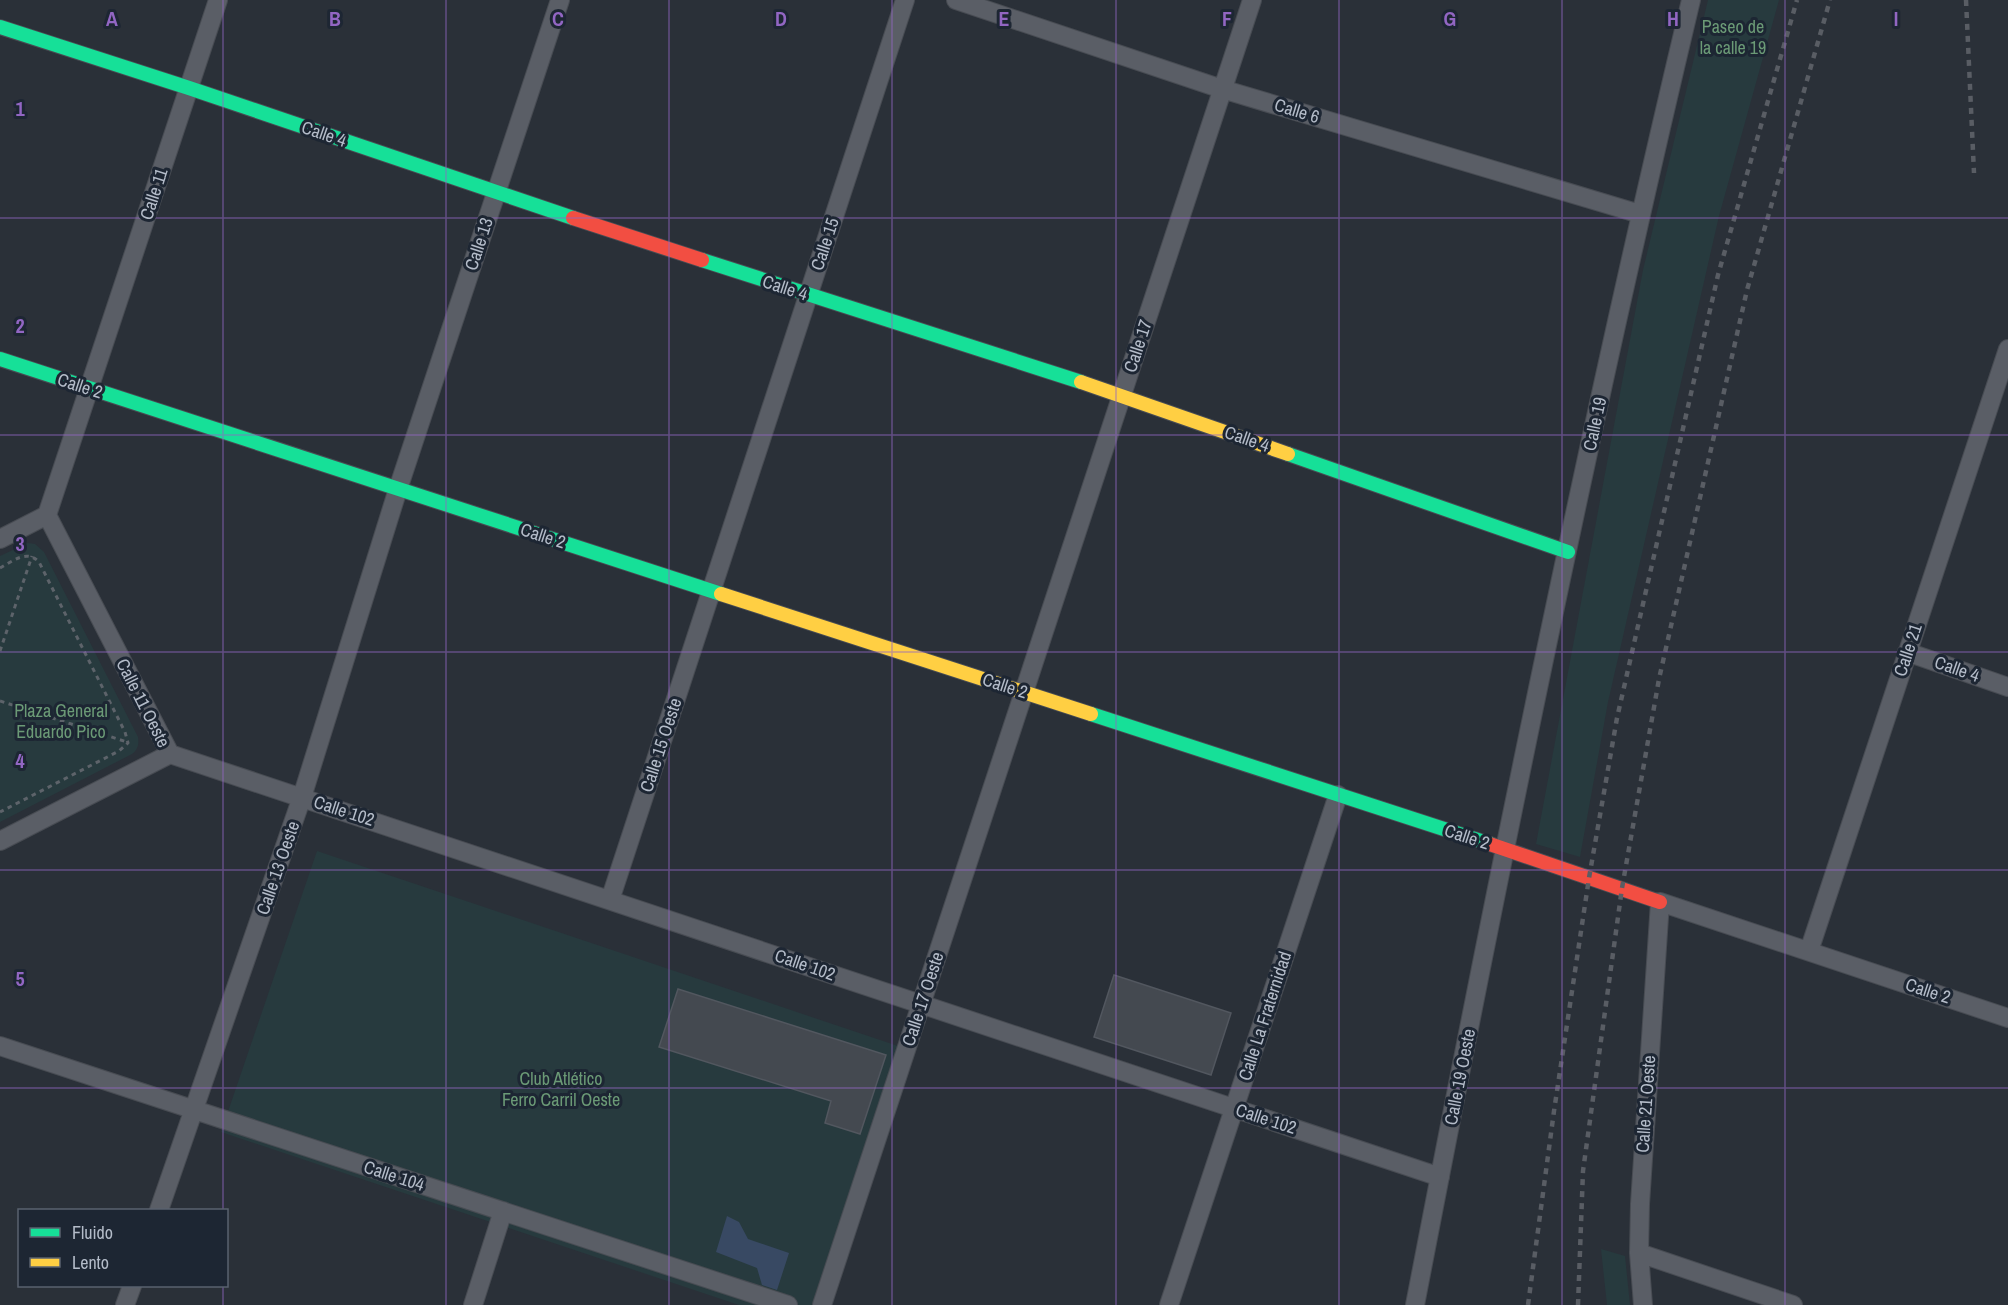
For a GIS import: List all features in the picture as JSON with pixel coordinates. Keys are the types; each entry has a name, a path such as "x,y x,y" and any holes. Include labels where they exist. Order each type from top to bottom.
{"street":[{"name":"Calle 11","path":"90,389 218,0"},
{"name":"Calle 13","path":"398,489 560,0"},
{"name":"Calle 15","path":"711,591 905,0"},
{"name":"Calle 6","path":"956,0 1222,89 1640,214"},
{"name":"Calle 17","path":"1024,692 1252,0"},
{"name":"Calle 19","path":"1505,849 1640,214 1691,0"},
{"name":"Calle 4","path":"0,27 189,88 496,193 1121,395 1568,552"},
{"name":"Calle 21","path":"1809,951 2008,349"},
{"name":"Calle 2","path":"0,359 1505,849 2008,1018"},
{"path":"0,539 47,515 90,389"},
{"name":"Calle 13 Oeste","path":"159,1209 302,797 398,489"},
{"name":"Calle 11 Oeste","path":"0,841 170,754 47,515"},
{"name":"Calle 15 Oeste","path":"610,900 711,591"},
{"name":"Calle 4","path":"1907,652 2008,687"},
{"name":"Calle 17 Oeste","path":"822,1305 1024,692"},
{"name":"Calle 102","path":"170,754 1440,1177"},
{"name":"Calle La Fraternidad","path":"1169,1305 1338,795"},
{"name":"Calle 19 Oeste","path":"1415,1305 1505,849"},
{"name":"Calle 21 Oeste","path":"1643,1305 1639,1253 1640,1204 1660,902"},
{"name":"Calle 104","path":"0,1046 788,1305"},
{"path":"473,1305 504,1211"},
{"path":"1639,1253 1793,1305"},
{"path":"125,1305 132,1287"}],"path":[{"path":"0,568 22,556 32,556 39,562 125,732 128,743"},
{"path":"0,651 32,556"},
{"path":"0,701 128,743"},
{"path":"0,812 119,751 128,743"}],"green space":[{"name":"Paseo de la calle 19","path":"1708,0 1779,0 1719,216 1608,702 1580,857 1536,844 1643,270"},
{"name":"Plaza General Eduardo Pico","path":"28,543 35,544 44,552 138,737 138,745 132,754 0,822 0,556"},
{"name":"Club Atlético Ferro Carril Oeste","path":"317,851 901,1047 814,1305 739,1305 221,1132"},
{"path":"1601,1249 1625,1256 1630,1305 1607,1305"}],"water":[{"path":"727,1216 739,1222 748,1239 789,1253 777,1290 762,1285 757,1268 716,1252"}],"building":[{"path":"1114,975 1231,1013 1211,1075 1094,1037"},
{"path":"678,989 886,1055 860,1134 825,1123 831,1101 659,1047"}],"railway":[{"path":"1528,1305 1589,878 1617,718 1718,275 1797,0"},
{"path":"1578,1305 1583,1171 1622,888 1659,679 1747,290 1830,0"},
{"path":"1966,0 1974,173"}],"traffic: fast":[{"path":"0,27 189,88 573,218"},
{"path":"702,260 1081,382"},
{"path":"0,359 721,594"},
{"path":"1288,454 1568,552"},
{"path":"1091,714 1490,844"}],"traffic: slow":[{"path":"1081,382 1288,454"},
{"path":"721,594 1091,714"}],"traffic: jam":[{"path":"573,218 702,260"},
{"path":"1490,844 1660,902"}]}
